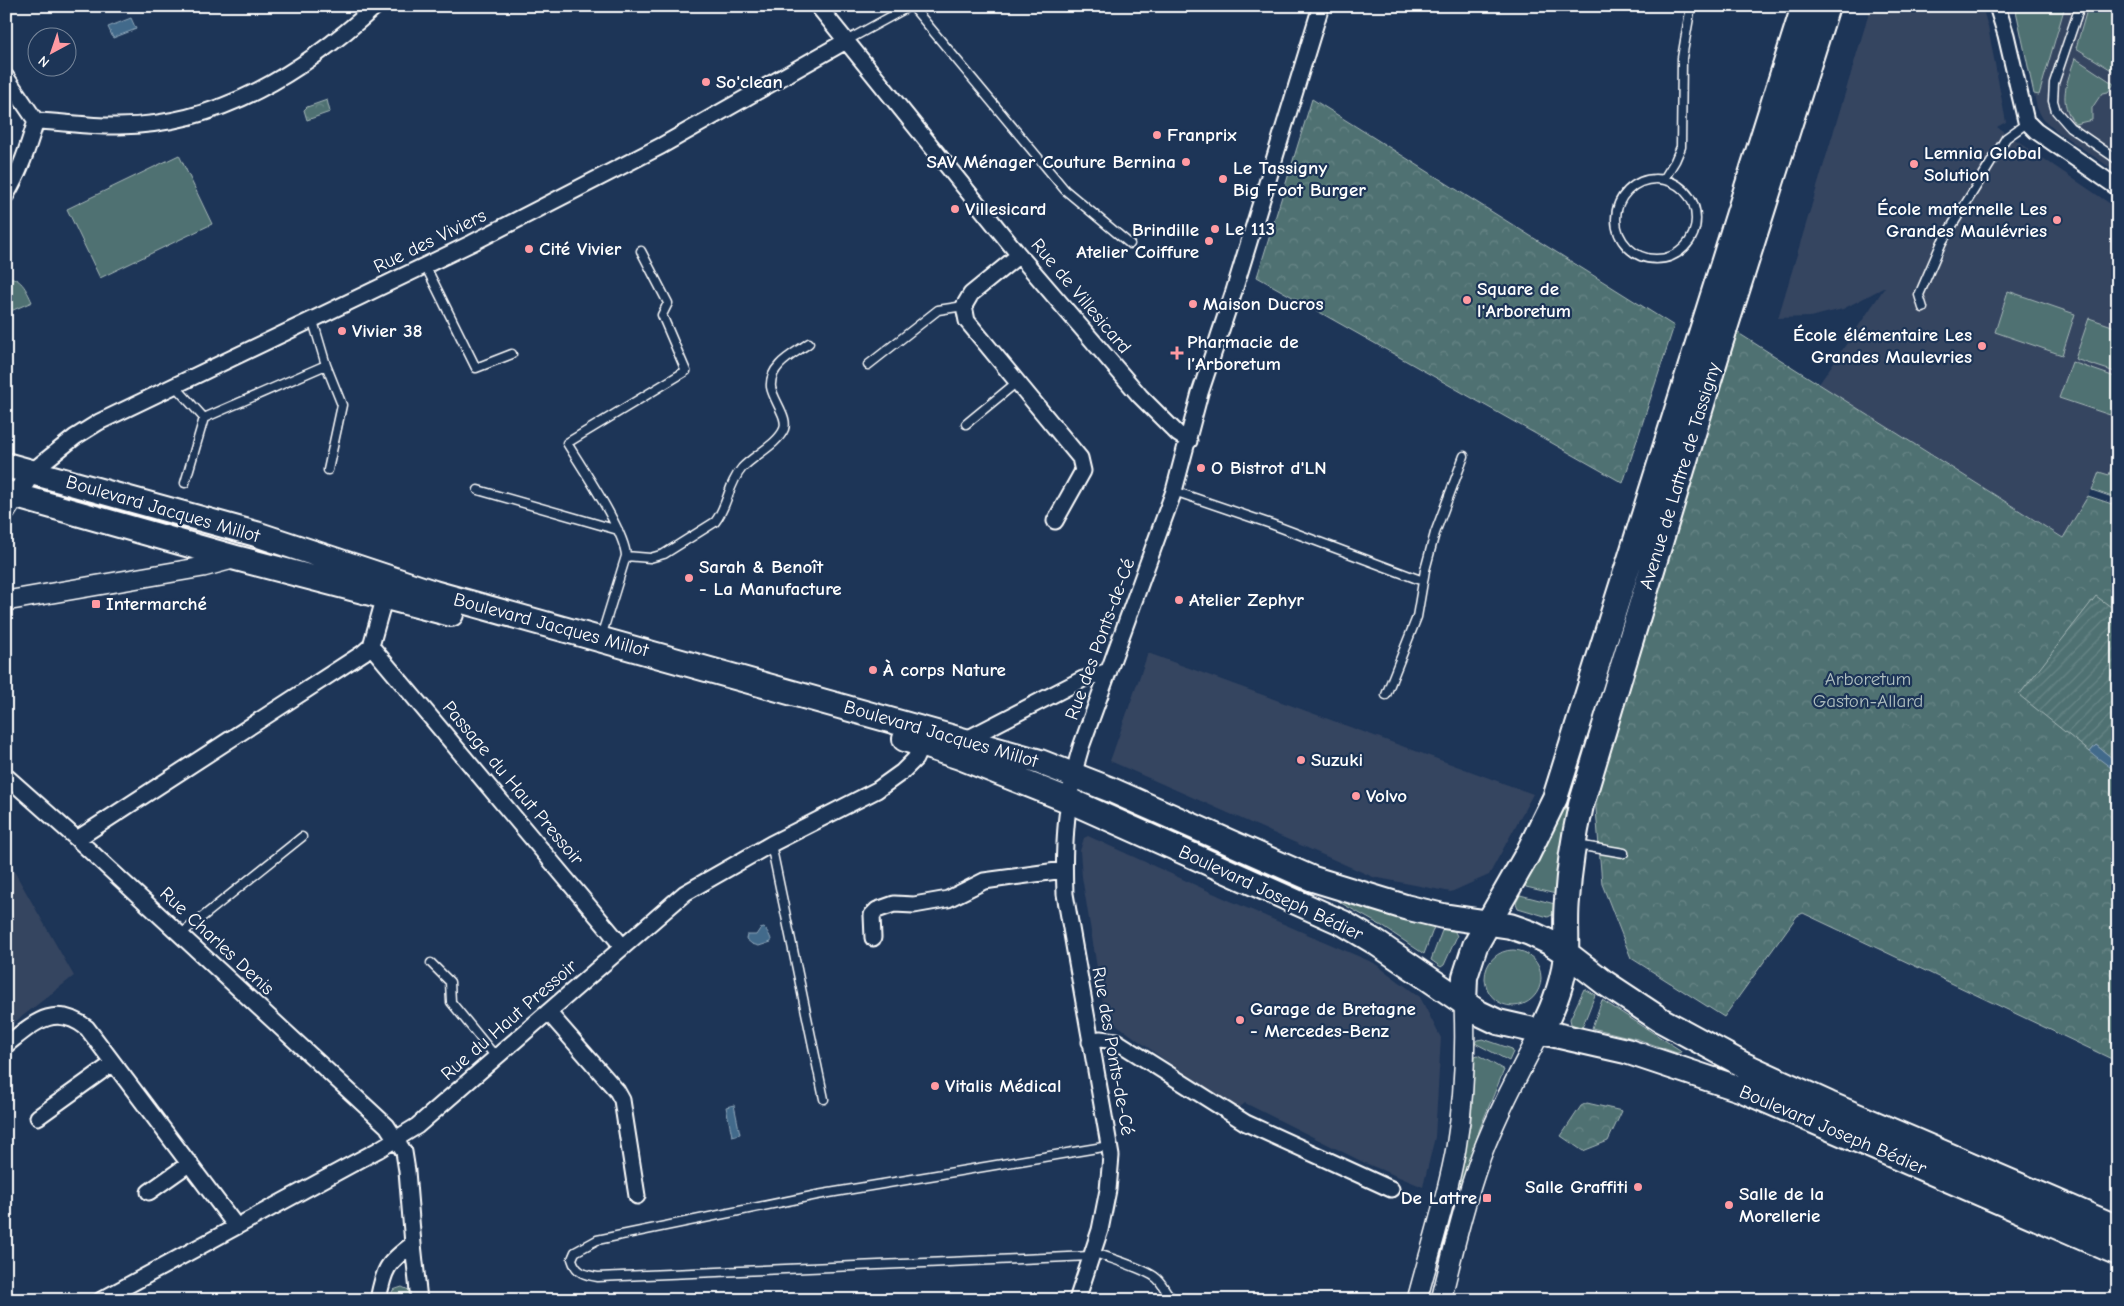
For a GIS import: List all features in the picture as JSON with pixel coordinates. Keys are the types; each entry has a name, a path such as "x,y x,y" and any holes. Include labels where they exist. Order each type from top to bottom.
{"main road":[{"name":"Avenue de Lattre de Tassigny","path":"1488,922 1531,848 1555,798 1804,6"},
{"name":"Avenue de Lattre de Tassigny","path":"1566,953 1566,903 1573,844 1581,806 1717,353 1827,6"},
{"path":"6,465 30,472"},
{"name":"Boulevard Jacques Millot","path":"30,472 256,534 434,593 965,740 1073,774"},
{"name":"Boulevard Jacques Millot","path":"9,496 236,558 385,596 922,744 1068,800"},
{"name":"Boulevard Joseph Bédier","path":"1073,774 1313,878 1406,907 1488,922"},
{"name":"Boulevard Joseph Bédier","path":"1068,800 1343,923 1405,962 1464,1004"},
{"path":"1488,922 1510,926 1530,933 1566,953 1563,977 1556,999 1540,1032 1498,1022 1464,1004 1470,956 1488,922"},
{"name":"Boulevard Joseph Bédier","path":"1566,953 1606,983 1662,1020 1744,1065 1838,1108 2118,1228"},
{"name":"Boulevard Joseph Bédier","path":"1540,1032 1626,1051 1740,1089 2118,1253"}],"street":[{"path":"36,121 94,126 148,125 174,121 224,107 247,98 289,74 350,30 376,6"},
{"name":"Rue de Villesicard","path":"818,6 1019,255 1140,396 1178,434 1189,440"},
{"name":"Rue des Ponts-de-Cé","path":"1076,1300 1100,1230 1108,1190 1111,1156 1065,894 1064,870 1068,800 1073,774 1174,491 1200,393 1234,291 1321,6"},
{"path":"1997,6 2006,35 2023,115 2027,123 2118,188"},
{"name":"Rue des Viviers","path":"30,472 99,422 313,321 660,146 846,41"},
{"path":"6,77 36,121"},
{"path":"6,195 14,182 26,153 36,121"},
{"path":"1019,255 971,294 964,306 967,321 1080,458 1083,471 1054,522"},
{"name":"Boulevard Jacques Millot","path":"9,496 30,472"},
{"name":"Boulevard Jacques Millot","path":"6,601 203,566 236,558"},
{"path":"77,838 363,653 371,646 385,596"},
{"name":"Passage du Haut Pressoir","path":"371,646 623,947"},
{"path":"965,740 1083,679 1109,671"},
{"name":"Rue du Haut Pressoir","path":"101,1300 417,1126 623,947 668,905 684,893 772,844 877,790 902,772 915,758 922,744"},
{"name":"Rue Charles Denis","path":"6,776 77,838 387,1126 404,1152 419,1300"},
{"path":"873,938 872,915 877,910 894,904 914,905 948,899 984,881 1064,870"},
{"path":"1417,1300 1456,1149 1462,1105 1465,1045 1464,1004"},
{"path":"548,1012 617,1091 622,1100 636,1196"},
{"path":"6,1045 39,1020 54,1016 72,1018 87,1028 236,1226"},
{"path":"1441,1300 1465,1208 1481,1157 1497,1118 1540,1032"},
{"path":"1090,1042 1100,1039 1116,1041 1246,1123 1391,1190"},
{"path":"38,1117 113,1063"},
{"path":"149,1192 190,1163"},
{"path":"378,1300 386,1268 394,1258 413,1244"}],"lane":[{"path":"846,41 911,6 1065,190 1130,244"},
{"path":"1664,179 1681,147 1682,58 1691,6"},
{"path":"2080,6 2054,83 2053,101 2056,111 2070,127 2118,160"},
{"path":"1923,308 1919,295 1942,242 2006,138 2027,123"},
{"path":"1650,179 1664,179 1676,184 1686,192 1694,203 1696,223 1690,241 1680,251 1668,257 1655,259 1642,256 1631,250 1622,240 1617,227 1616,214 1620,202 1633,187 1650,179"},
{"path":"601,639 626,556 626,547 567,443 686,371 662,315 668,303 641,251"},
{"path":"425,265 476,368 512,354"},
{"path":"868,365 938,310 964,306"},
{"path":"313,321 326,365 342,405 328,470"},
{"path":"626,556 650,558 664,554 715,522 720,516 733,479 754,457 777,439 784,429 785,420 771,388 772,375 778,365 809,343"},
{"path":"204,418 326,365"},
{"path":"966,424 1018,382"},
{"path":"175,386 204,418"},
{"path":"185,484 204,418"},
{"path":"1386,695 1417,617 1423,580 1435,533 1464,456"},
{"path":"478,490 618,530"},
{"path":"1174,491 1271,524 1423,580"},
{"path":"181,934 302,837"},
{"path":"772,844 824,1099"},
{"path":"1573,844 1624,853"},
{"path":"431,963 450,982 451,1002 496,1058"},
{"path":"1109,1146 817,1195 597,1240 576,1252 572,1259 574,1266 582,1274 598,1277 1092,1254 1153,1275 1162,1282 1170,1297 1175,1300"}],"shaded area":[{"path":"1871,6 1982,6 1988,27 2006,122 1997,127 2118,209 2118,448 2108,476 2099,473 2095,484 2064,538 1819,384 1885,287 1843,309 1810,317 1778,318"},
{"path":"2014,6 2118,6 2118,173 2055,130 2043,119 2037,108"},
{"path":"131,18 136,29 113,38 108,27"},
{"path":"1148,653 1533,794 1489,875 1451,892 1373,877 1110,761"},
{"path":"2096,745 2118,763 2118,773 2090,752"},
{"path":"1088,836 1226,899 1374,963 1420,997 1441,1038 1435,1137 1423,1187 1365,1163 1245,1103 1238,1109 1162,1058 1105,1016 1082,877 1080,851 1084,838"},
{"path":"6,857 74,976 6,1029"},
{"path":"764,928 771,942 759,946 752,944 746,939 747,935 756,935 760,929"},
{"path":"734,1105 740,1134 732,1136 726,1107"}],"green space":[{"path":"2015,6 2065,6 2039,95 2034,94"},
{"path":"2088,6 2118,6 2118,74 2076,48"},
{"path":"2075,58 2114,84 2108,92 2102,93 2092,108 2092,120 2075,124 2066,108 2065,92"},
{"name":"Square de l'Arboretum","path":"1312,99 1674,326 1623,483 1257,277"},
{"path":"327,100 330,112 307,120 304,110 307,107"},
{"path":"179,155 212,224 100,278 67,209"},
{"path":"6,277 19,281 32,302 6,313"},
{"path":"2008,291 2075,314 2062,355 1995,332"},
{"path":"2089,318 2118,328 2118,373 2075,359"},
{"name":"Arboretum Gaston-Allard","path":"1735,331 2063,538 2088,496 2118,506 2118,1062 1803,913 1797,916 1724,1017 1631,958 1602,884 1594,784"},
{"path":"2072,362 2118,378 2118,392 2110,415 2059,398"},
{"path":"2118,448 2118,499 2092,490 2099,472 2109,475"},
{"path":"2096,596 2118,612 2118,763 2096,745 2090,752 2019,695"},
{"path":"1581,759 1583,760 1556,894 1526,887 1525,884 1549,839"},
{"path":"1520,895 1555,904 1554,914 1548,917 1518,908 1516,903"},
{"path":"1342,900 1408,921 1434,927 1424,954 1382,926 1339,901"},
{"path":"1443,928 1454,930 1457,936 1444,965 1441,967 1431,960"},
{"path":"1507,950 1519,950 1533,958 1541,972 1539,989 1533,998 1519,1006 1507,1006 1497,1001 1490,994 1485,984 1485,972 1490,962 1497,955"},
{"path":"1584,989 1595,995 1582,1028 1571,1024 1570,1019"},
{"path":"1602,1000 1681,1052 1677,1053 1637,1039 1592,1028"},
{"path":"1483,1039 1512,1049 1513,1052 1509,1061 1475,1043 1477,1040"},
{"path":"1478,1055 1504,1070 1480,1128 1452,1218 1450,1216 1471,1122 1475,1056"},
{"path":"1587,1103 1622,1111 1608,1141 1583,1151 1561,1136 1581,1106"},
{"path":"402,1287 411,1291 413,1300 389,1300 393,1290"}],"place":[{"name":"So'clean","path":"706,82"},
{"name":"Franprix","path":"1157,135"},
{"name":"SAV Ménager Couture Bernina","path":"1186,162"},
{"name":"Lemnia Global Solution","path":"1914,164"},
{"name":"Le Tassigny Big Foot Burger","path":"1223,179"},
{"name":"Villesicard","path":"955,209"},
{"name":"École maternelle Les Grandes Maulévries","path":"2057,220"},
{"name":"Le 113","path":"1215,229"},
{"name":"Brindille Atelier Coiffure","path":"1209,241"},
{"name":"Cité Vivier","path":"529,249"},
{"name":"Square de l'Arboretum","path":"1467,300"},
{"name":"Maison Ducros","path":"1193,304"},
{"name":"Vivier 38","path":"342,331"},
{"name":"École élémentaire Les Grandes Maulevries","path":"1982,346"},
{"name":"Pharmacie de l’Arboretum","path":"1177,353"},
{"name":"O Bistrot d'LN","path":"1201,468"},
{"name":"Sarah & Benoît - La Manufacture","path":"689,578"},
{"name":"Atelier Zephyr","path":"1179,600"},
{"name":"Intermarché","path":"96,604"},
{"name":"À corps Nature","path":"873,670"},
{"name":"Suzuki","path":"1301,760"},
{"name":"Volvo","path":"1356,796"},
{"name":"Garage de Bretagne - Mercedes-Benz","path":"1240,1020"},
{"name":"Vitalis Médical","path":"935,1086"},
{"name":"Salle Graffiti","path":"1638,1187"},
{"name":"De Lattre","path":"1487,1198"},
{"name":"Salle de la Morellerie","path":"1729,1205"}]}
